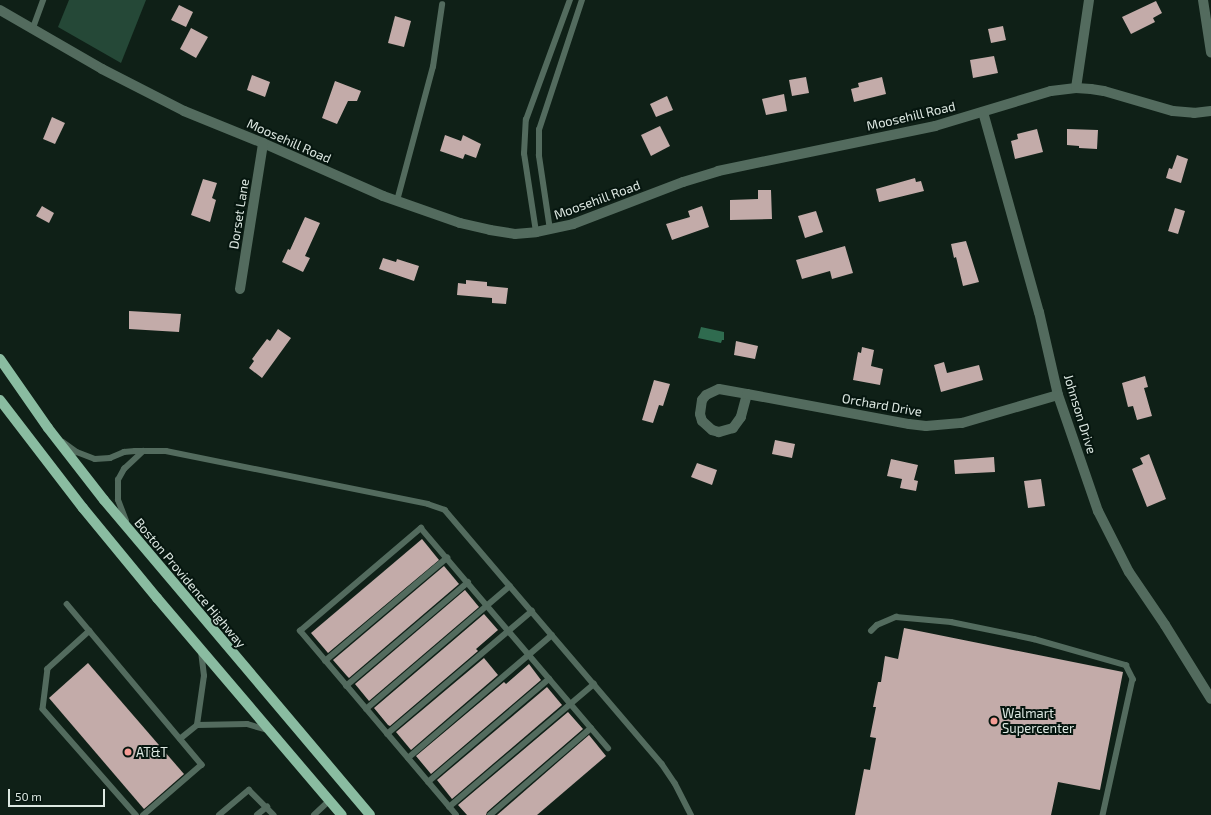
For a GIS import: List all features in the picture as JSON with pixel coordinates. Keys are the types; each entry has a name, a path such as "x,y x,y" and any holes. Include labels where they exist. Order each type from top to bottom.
{"main road":[{"name":"Boston Providence Highway","path":"0,359 55,436 131,533 370,815"},
{"path":"0,400 83,508 201,650 342,815"}],"street":[{"path":"1076,88 1089,0"},
{"path":"1203,0 1211,52"},
{"name":"Moosehill Road","path":"0,10 161,100 263,143 354,185 460,223 515,234 550,230 580,222 682,182 718,171 927,127 983,112 1038,94 1076,88 1104,91 1173,111 1194,113 1211,111"},
{"name":"Johnson Drive","path":"983,112 1039,312 1058,395 1098,511 1129,572 1165,625 1211,699"},
{"name":"Dorset Lane","path":"240,289 263,143"},
{"name":"Orchard Drive","path":"747,394 741,417 733,428 720,432 712,430 702,421 700,414 702,400 712,391 719,389 747,394 926,426 962,423 1058,395"}],"lane":[{"path":"33,28 43,0"},
{"path":"536,232 524,154 526,120 570,0"},
{"path":"550,230 539,156 539,130 582,0"},
{"path":"397,201 433,67 442,6"},
{"path":"55,436 77,452 95,459 102,460 124,452 166,451 438,507 451,515 664,767 675,783 691,815"},
{"path":"131,533 118,500 118,480 124,469 143,451"},
{"path":"456,815 300,631 421,528 608,748"},
{"path":"325,661 447,558"},
{"path":"346,686 468,582"},
{"path":"366,710 510,586"},
{"path":"67,604 202,765 144,815"},
{"path":"387,734 532,611"},
{"path":"871,631 876,625 896,617 951,622 1034,639 1126,665 1133,679 1104,815"},
{"path":"90,631 48,669 43,709 136,815"},
{"path":"408,758 552,635"},
{"path":"197,725 204,676 201,650"},
{"path":"428,782 549,679"},
{"path":"449,807 594,684"},
{"path":"180,739 197,725 247,724 269,730"},
{"path":"490,815 591,728"},
{"path":"219,815 250,790 274,815"},
{"path":"314,815 329,801"},
{"path":"257,815 267,807"}],"shaded area":[{"path":"69,0 146,0 121,63 58,27"},
{"path":"701,327 724,332 724,340 722,340 721,343 698,338"}],"building":[{"path":"1156,1 1162,13 1153,18 1155,22 1131,34 1122,17"},
{"path":"179,5 193,12 186,27 171,20"},
{"path":"395,16 411,21 404,47 388,43"},
{"path":"1003,26 1006,40 991,43 988,29"},
{"path":"191,28 208,37 196,58 180,49"},
{"path":"994,56 998,73 973,78 970,60"},
{"path":"252,75 270,82 265,97 247,90"},
{"path":"806,77 809,93 792,96 789,80"},
{"path":"882,77 886,94 854,102 851,89 859,87 858,83"},
{"path":"335,81 361,91 357,101 348,101 337,124 322,118"},
{"path":"784,94 787,111 766,115 762,99"},
{"path":"667,96 673,110 656,117 650,104"},
{"path":"52,117 65,123 55,144 43,139"},
{"path":"660,126 670,146 651,156 641,135"},
{"path":"1037,129 1043,152 1015,159 1011,141 1018,139 1017,134"},
{"path":"1067,129 1098,130 1097,149 1079,148 1079,146 1067,145"},
{"path":"445,135 461,141 463,135 481,144 476,158 465,154 463,159 440,151"},
{"path":"1177,155 1188,159 1181,183 1166,178 1169,168 1172,169"},
{"path":"915,178 916,182 921,181 924,191 879,202 876,189"},
{"path":"203,179 217,183 212,198 216,200 210,222 191,215"},
{"path":"758,190 771,190 772,219 730,220 730,200 758,199"},
{"path":"42,206 54,213 49,223 36,216"},
{"path":"702,206 709,227 672,240 666,224 690,217 688,211"},
{"path":"1175,208 1185,211 1178,234 1168,231"},
{"path":"816,211 823,232 805,238 798,216"},
{"path":"305,217 320,223 305,256 310,258 303,272 282,262 288,249 290,250"},
{"path":"966,241 979,282 963,286 956,257 954,258 951,244"},
{"path":"845,246 853,273 832,279 830,271 802,279 796,260"},
{"path":"383,258 396,262 397,259 419,266 414,281 379,269"},
{"path":"466,280 487,282 487,286 508,288 506,304 492,303 492,298 457,295 458,283 466,284"},
{"path":"129,311 181,314 179,332 129,329"},
{"path":"278,329 291,338 262,378 249,368 254,361 252,359 267,339 270,341"},
{"path":"736,341 758,346 755,359 734,355"},
{"path":"862,347 874,350 871,366 883,369 880,385 853,380 858,352 861,353"},
{"path":"944,362 947,373 979,365 983,380 941,392 934,365"},
{"path":"1145,376 1148,387 1144,388 1152,416 1137,420 1133,406 1128,407 1122,383"},
{"path":"654,380 670,384 663,406 659,405 653,423 642,420"},
{"path":"775,440 795,444 792,458 772,454"},
{"path":"1149,454 1166,499 1147,507 1132,469 1143,464 1140,458"},
{"path":"994,457 995,472 955,474 954,460"},
{"path":"891,459 918,465 914,480 918,481 916,491 900,488 902,479 887,476"},
{"path":"697,463 717,470 712,485 691,477"},
{"path":"1041,479 1045,506 1028,508 1024,481"},
{"path":"422,539 439,560 328,653 311,633"},
{"path":"444,566 459,584 349,678 333,660"},
{"path":"465,590 479,607 369,701 355,684"},
{"path":"484,614 498,630 476,649 478,651 390,726 388,725 374,708"},
{"name":"Walmart Supercenter","path":"904,628 1123,672 1100,790 1058,782 1051,815 855,815 864,769 870,770 876,738 870,737 876,707 873,707 878,682 881,682 885,656 898,659"},
{"path":"484,658 498,675 411,750 396,732"},
{"path":"88,663 184,774 144,809 49,698"},
{"path":"529,664 541,680 431,774 416,756 504,682 506,684"},
{"path":"547,687 562,705 452,799 437,780"},
{"path":"568,712 583,729 487,812 486,815 467,815 458,805"},
{"path":"589,735 606,756 537,815 497,815"}],"place":[{"name":"Walmart Supercenter","path":"994,721"},
{"name":"AT&T","path":"128,752"}]}
